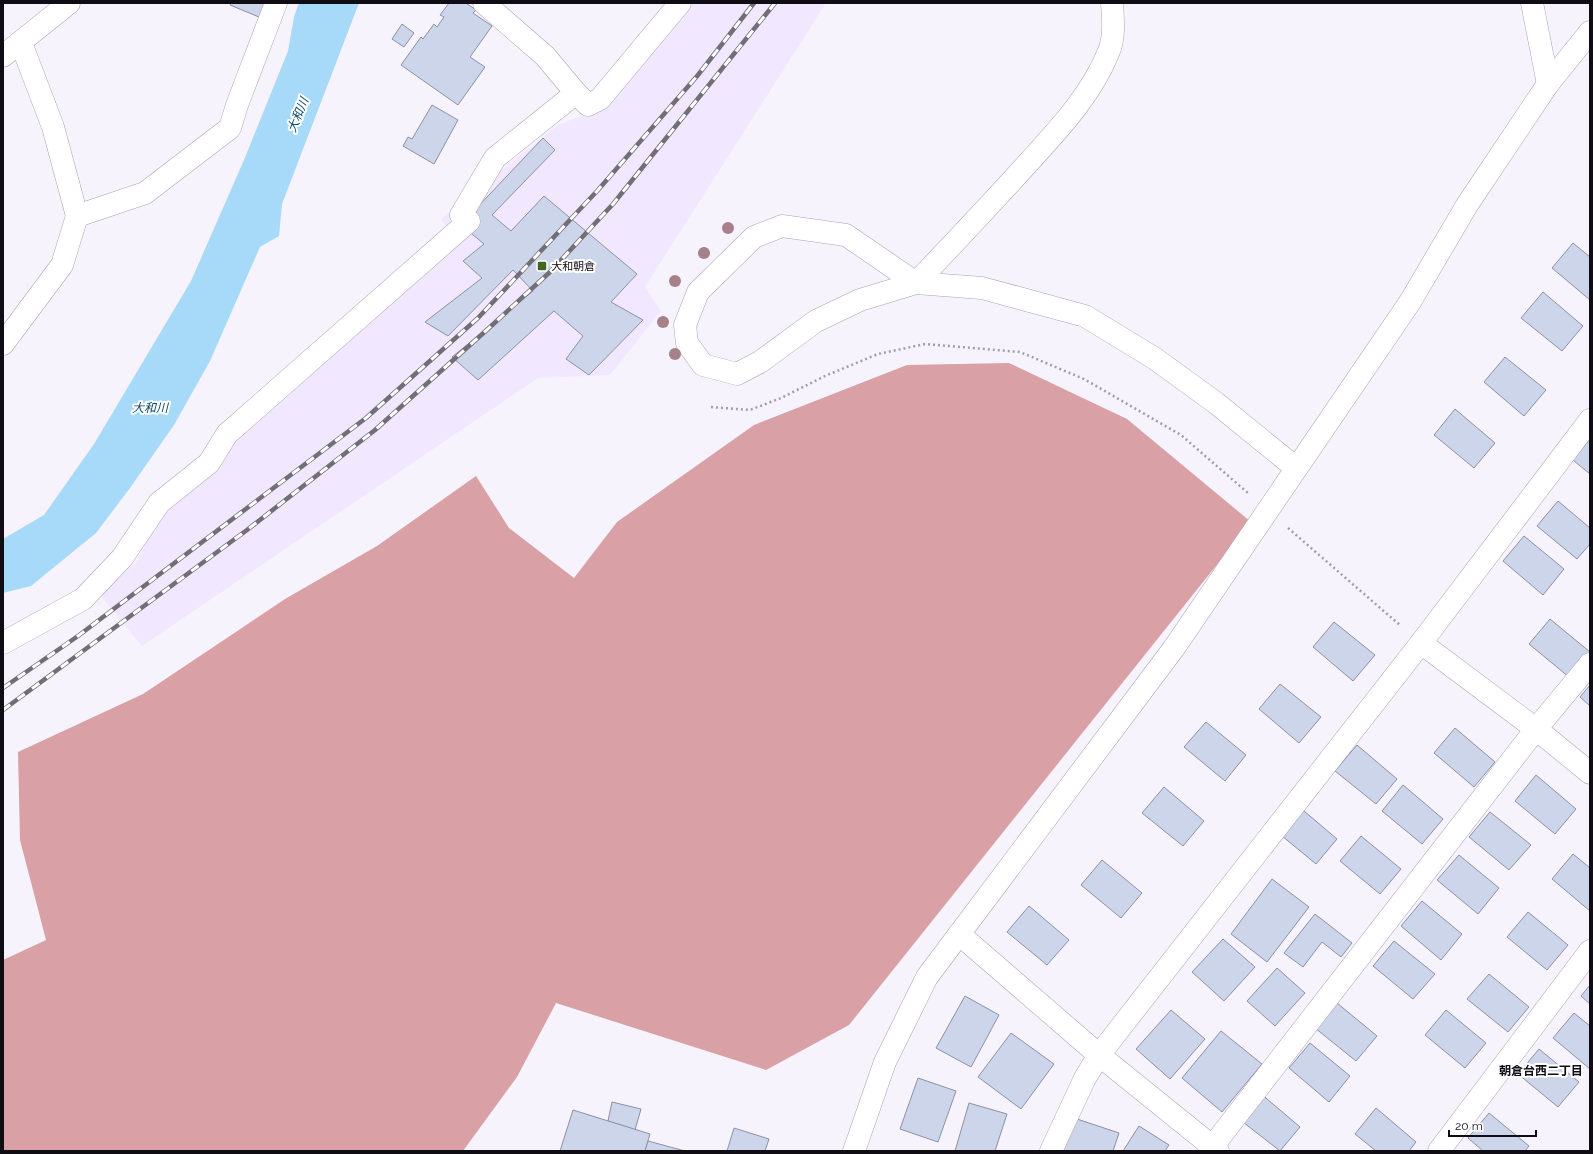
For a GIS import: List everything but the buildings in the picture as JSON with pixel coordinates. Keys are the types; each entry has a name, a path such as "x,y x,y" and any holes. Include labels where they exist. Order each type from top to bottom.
{"street":[{"path":"3,56 20,44 69,3"},
{"path":"77,216 145,193 230,128 237,105 276,3"},
{"path":"484,3 545,56 588,105 600,99 680,3"},
{"path":"916,282 981,215 1059,128 1090,89 1110,50 1114,22 1112,3"},
{"path":"1532,3 1548,84"},
{"path":"854,1151 885,1062 927,977 1174,648 1410,302 1467,204 1548,84 1590,32"},
{"path":"3,344 62,265 77,216 53,127 20,44"},
{"path":"3,643 82,599 122,558 159,503 209,463 227,434 469,220 461,215 495,158 576,93"},
{"path":"916,282 846,235 782,226 754,237 698,292 686,325 687,343 704,365 737,374 760,362 816,321 860,300 916,282 982,288 1085,316 1154,358 1216,403 1296,468"},
{"path":"1051,1151 1085,1078 1099,1055 1421,643 1590,420"},
{"path":"1421,643 1536,729 1590,773"},
{"path":"959,934 1099,1055 1213,1149 1536,729 1590,664"},
{"path":"1439,1151 1590,950"}],"path":[{"path":"712,407 750,410 781,398 825,376 878,354 925,344 1020,352 1084,379 1181,435 1253,498"},
{"path":"1283,524 1421,643"}],"shaded area":[{"path":"691,3 826,3 645,287 661,311 610,375 538,378 142,646 100,595 136,563 161,514 220,469 235,436 458,241 441,219 558,125 604,107"},
{"path":"1009,363 1127,419 1251,522 849,1025 766,1070 556,1003 517,1077 463,1151 3,1151 3,960 46,940 20,840 18,752 143,694 285,599 377,546 476,476 509,528 574,578 617,522 754,425 907,365"}],"water":[{"name":"大和川","path":"299,3 359,3 282,204 279,236 260,247 210,361 174,425 130,488 96,533 31,586 3,593 3,539 44,515 94,444 191,281 244,160 288,51 294,17"}],"railway":[{"path":"3,688 78,636 366,418 478,318 598,190 698,75 754,3"},
{"path":"3,710 247,530 375,430 489,328 550,272 613,204 775,3"}],"place":[{"name":"大和朝倉","path":"542,266"}],"district":[{"name":"朝倉台西二丁目","path":"1541,1071"}]}
